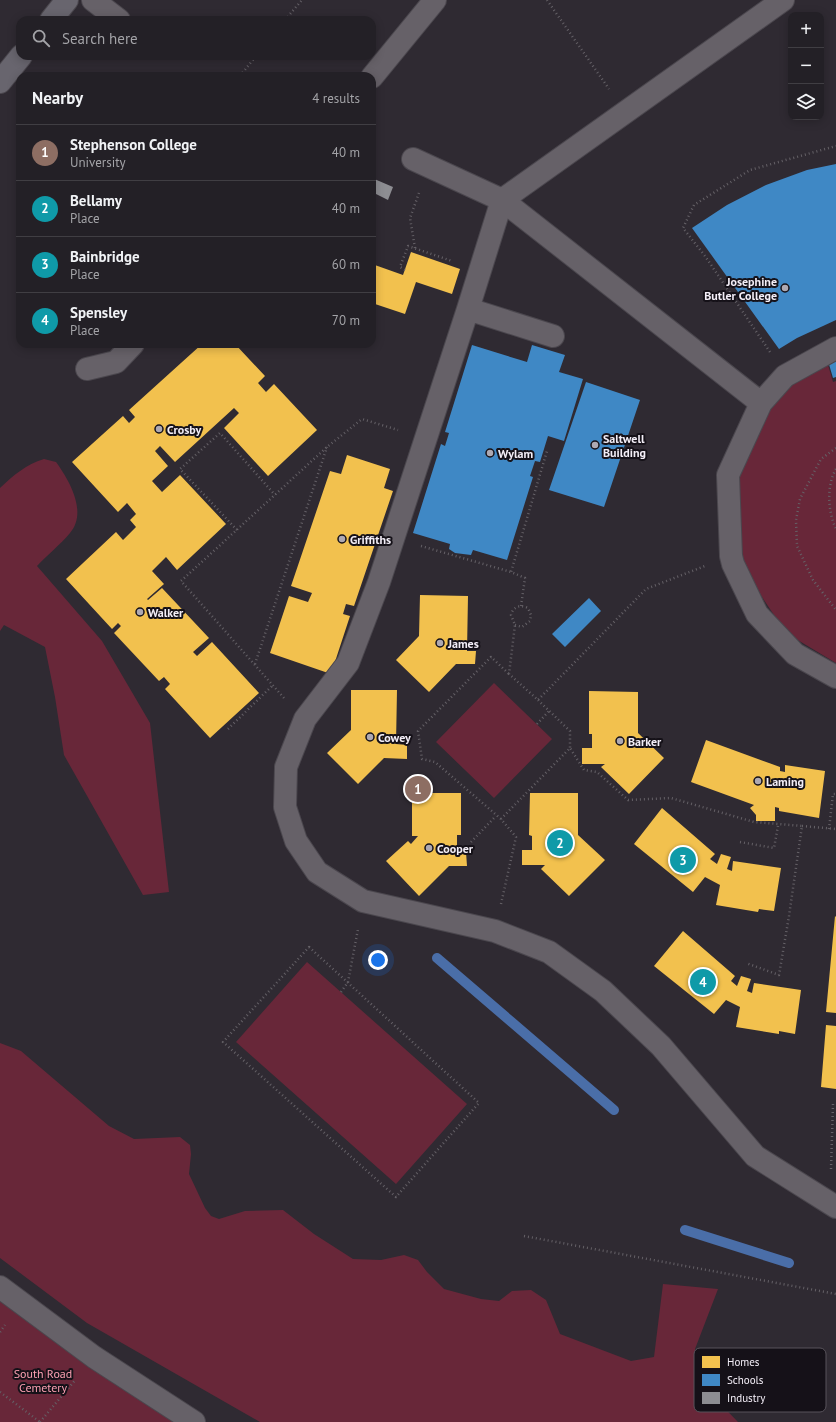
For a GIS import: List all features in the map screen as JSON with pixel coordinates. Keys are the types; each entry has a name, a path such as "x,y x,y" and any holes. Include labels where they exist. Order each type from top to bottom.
{"main road":[{"path":"54,16 67,0"},
{"path":"0,82 18,60"}],"lane":[{"path":"93,0 114,16"},
{"path":"376,72 435,0"},
{"path":"783,0 502,200 394,538 348,663 305,719 286,767 285,807 296,841 317,872 363,901 495,932 548,952 603,991 660,1046 754,1156 833,1205"},
{"path":"420,162 502,200 761,403"},
{"path":"468,309 553,336"},
{"path":"87,369 116,362 129,348"},
{"path":"836,348 785,376 761,403 728,475 731,556 757,614 795,654 836,676"},
{"path":"0,1287 94,1357 194,1422"}],"path":[{"path":"289,16 302,0"},
{"path":"547,0 624,113"},
{"path":"243,72 253,60"},
{"path":"785,376 705,256 683,228 694,205 750,170 836,146"},
{"path":"415,248 410,218 420,162"},
{"path":"405,270 400,268 408,246 480,270"},
{"path":"305,719 272,686 255,664 181,581 327,447 362,419 426,438"},
{"path":"237,530 180,469 220,433 275,495"},
{"path":"255,664 327,447"},
{"path":"836,448 820,460 800,499 796,520 797,546 813,580 836,610"},
{"path":"510,572 547,451"},
{"path":"836,469 833,475 829,498 832,522 836,529"},
{"path":"394,538 510,572 525,578 521,606"},
{"path":"538,700 646,589 731,556"},
{"path":"509,674 515,625 510,615 513,609 521,606 528,608 532,618 525,626 515,625"},
{"path":"495,932 516,837 501,819 435,762 422,760 418,730 491,656 570,730 570,748 584,770 597,772 628,800 670,798 754,822 778,826 802,826 836,829"},
{"path":"228,729 272,686"},
{"path":"537,724 550,710"},
{"path":"501,819 570,748"},
{"path":"829,829 833,794 836,794"},
{"path":"471,842 496,816"},
{"path":"740,842 774,848 778,826"},
{"path":"746,963 779,975 802,826"},
{"path":"341,992 348,982 363,901"},
{"path":"309,946 348,982 479,1104 396,1197 223,1042 309,946"},
{"path":"833,1205 833,1104 836,1104"},
{"path":"524,1236 836,1294"},
{"path":"0,1392 40,1422 94,1357"}],"green space":[{"path":"826,358 833,382 836,381 836,663 786,633 740,564 732,488 755,428 778,394"},
{"path":"44,459 56,462 66,478 75,496 77,516 75,525 70,533 37,566 102,641 150,723 169,892 143,895 64,755 45,647 4,625 0,631 0,488 26,467"},
{"path":"494,683 552,739 494,798 436,742"},
{"path":"307,962 467,1104 396,1184 236,1042"},
{"path":"0,1043 21,1051 109,1126 134,1139 180,1137 190,1145 191,1154 189,1174 205,1208 211,1216 219,1219 245,1211 283,1210 314,1234 353,1259 381,1260 404,1255 418,1260 427,1272 444,1289 481,1299 499,1301 512,1291 531,1290 546,1300 560,1334 631,1361 654,1357 663,1284 718,1289 695,1348 694,1348 694,1412 728,1412 738,1422 260,1422 87,1323 0,1258"},
{"name":"South Road Cemetery","path":"0,1299 174,1422 0,1422"}],"building: Homes":[{"path":"411,252 460,269 452,294 416,282 405,314 376,304 376,265 403,275"},
{"path":"198,348 239,348 265,376 258,383 266,392 274,384 317,430 268,476 224,428 239,413 234,408 175,462 160,446 155,451 168,466 152,481 162,492 180,475 226,524 177,570 166,557 152,571 164,584 147,599 148,600 162,588 209,638 193,652 197,656 212,642 259,693 210,738 165,689 170,684 164,677 159,681 114,633 121,626 118,623 112,629 66,579 116,532 123,540 136,527 130,520 136,514 127,503 118,512 72,462 123,416 129,423 135,417 129,410"},
{"name":"Griffiths","path":"347,455 390,469 384,488 393,491 354,606 346,604 343,614 350,616 331,674 270,653 289,596 308,602 312,593 291,586 330,471 341,474"},
{"name":"James","path":"420,595 468,596 467,651 476,651 475,664 456,664 429,692 396,660 419,636"},
{"name":"Cowey","path":"351,690 397,690 396,744 407,745 407,759 384,758 358,784 327,753 351,730"},
{"name":"Barker","path":"589,691 638,692 638,733 664,758 629,794 601,767 605,764 582,764 582,748 592,748 592,734 589,734"},
{"name":"Laming","path":"706,740 780,767 780,771 785,772 785,765 825,771 819,818 779,811 779,808 775,807 775,821 756,821 756,815 750,808 754,805 691,782"},
{"name":"Cooper","path":"412,793 461,793 461,835 457,835 457,852 466,852 467,866 449,866 419,896 386,861 408,841 411,844 418,836 412,836"},
{"path":"530,793 578,793 578,835 605,860 569,896 541,869 545,865 522,865 522,850 532,850 532,836 529,835"},
{"path":"662,808 715,854 710,859 717,864 721,854 731,857 727,869 732,871 733,861 781,868 774,911 759,909 758,912 716,905 720,885 705,877 693,892 634,844"},
{"path":"835,916 836,917 836,1013 826,1012"},
{"path":"683,931 735,976 731,981 737,986 741,976 751,979 747,991 752,993 754,983 801,990 795,1034 779,1031 779,1034 736,1027 740,1007 726,1000 714,1014 654,966"},
{"path":"826,1025 836,1026 836,1089 821,1087"}],"building: Schools":[{"name":"Josephine Butler College","path":"836,164 836,320 797,338 779,349 692,228 727,205 766,185 807,170"},
{"name":"Wylam","path":"472,345 527,362 532,345 565,355 559,372 583,379 564,441 548,436 540,462 535,461 530,476 533,477 507,560 473,550 471,555 455,553 449,549 450,544 413,533 441,444 445,446 449,433 445,432"},
{"path":"836,351 836,377 833,378 826,354"},
{"name":"Saltwell Building","path":"586,382 640,400 604,507 549,490"},
{"path":"589,598 601,611 565,647 552,634"}],"building: Industry":[{"path":"376,180 393,187 388,200 376,194"}],"waterway":[{"path":"437,958 614,1110"},
{"path":"685,1230 789,1263"}],"place":[{"name":"Josephine Butler College","path":"785,288"},
{"name":"Crosby","path":"159,429"},
{"name":"Saltwell Building","path":"595,445"},
{"name":"Wylam","path":"490,453"},
{"name":"Griffiths","path":"342,539"},
{"name":"Walker","path":"140,612"},
{"name":"James","path":"440,643"},
{"name":"Cowey","path":"370,737"},
{"name":"Barker","path":"620,741"},
{"name":"Laming","path":"758,781"},
{"name":"Stephenson College","path":"418,789"},
{"name":"Bellamy","path":"560,843"},
{"name":"Cooper","path":"429,848"},
{"name":"Bainbridge","path":"683,860"},
{"name":"Spensley","path":"703,982"}]}
